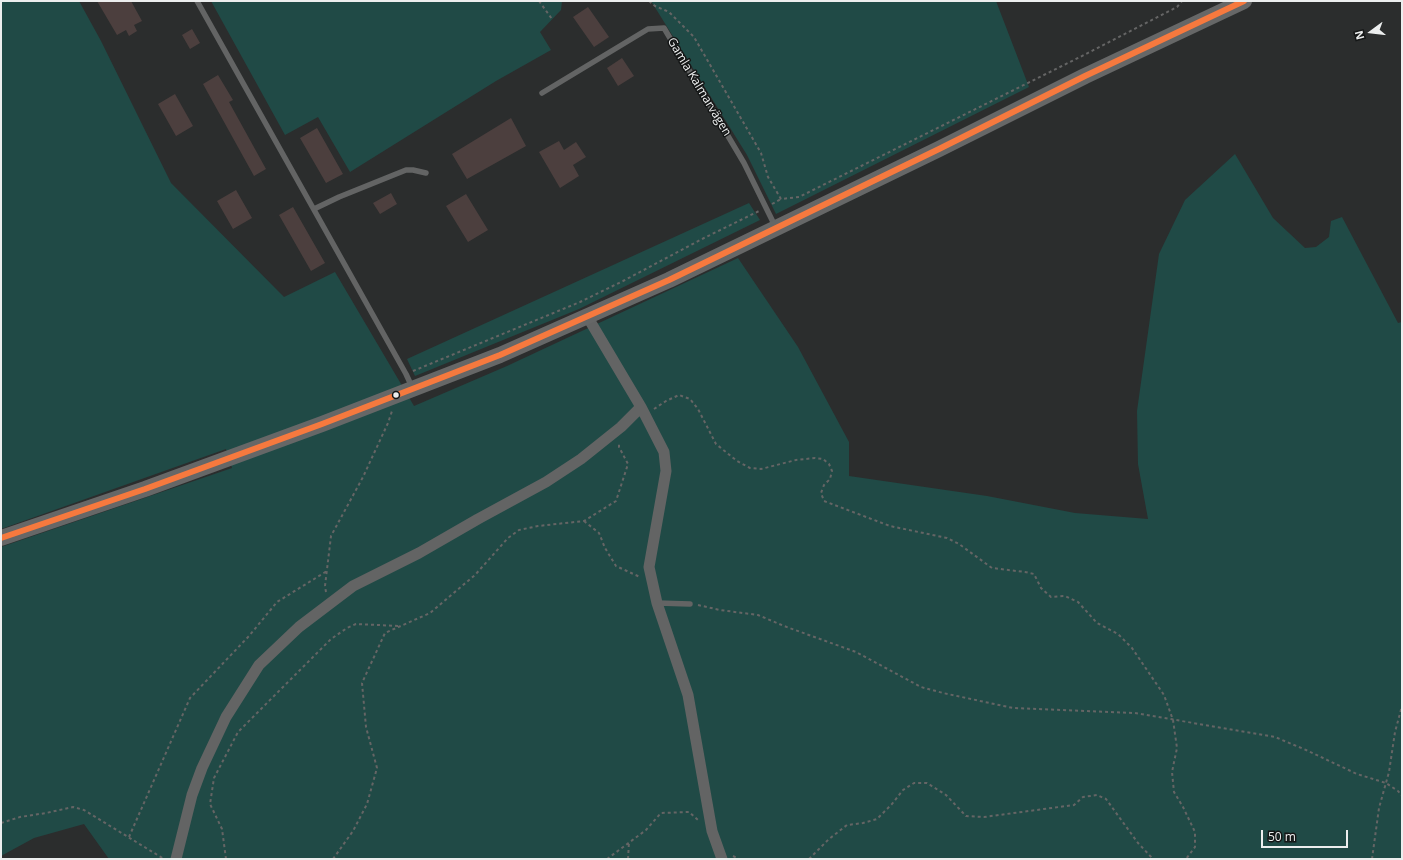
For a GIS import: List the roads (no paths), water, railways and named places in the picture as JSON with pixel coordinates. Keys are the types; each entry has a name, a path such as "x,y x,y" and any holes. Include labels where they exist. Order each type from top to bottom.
{"street":[{"path":"1,538 152,486 391,398 500,355 670,280 932,153 1085,76 1244,1"},
{"path":"587,316 664,452 666,471 649,567 657,604 688,695 712,831 722,859"},
{"path":"176,859 192,795 202,768 226,717 259,665 299,627 353,586 419,553 546,482 581,459 642,411"}],"lane":[{"path":"197,1 413,389"},
{"name":"Gamla Kalmarvägen","path":"542,93 648,29 664,28 744,163 776,228"},
{"path":"314,209 360,188 406,170 418,170 426,173"},
{"path":"657,604 690,604"}]}
